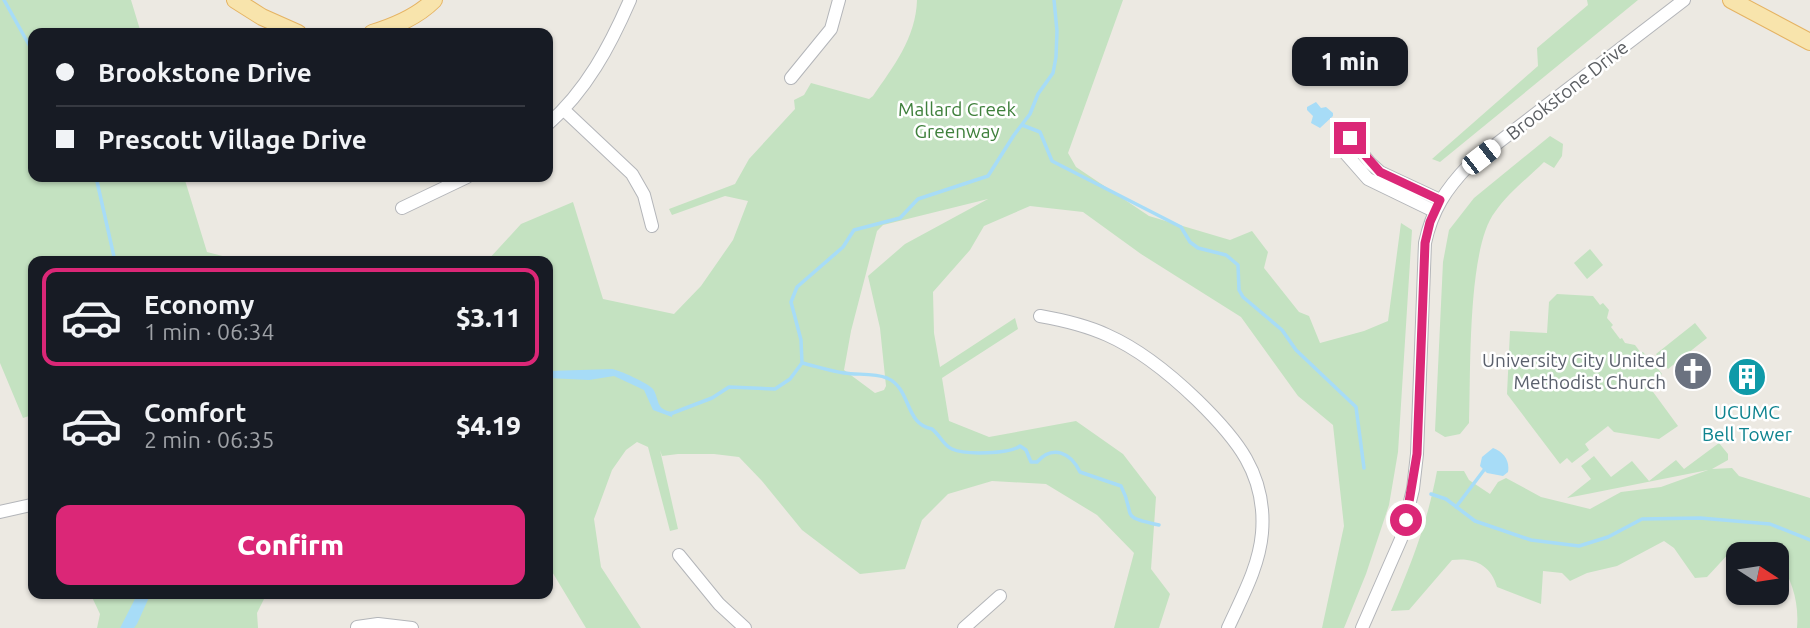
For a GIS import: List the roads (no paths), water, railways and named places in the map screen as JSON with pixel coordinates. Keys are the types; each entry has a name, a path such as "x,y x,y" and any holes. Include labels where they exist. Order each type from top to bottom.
{"main road":[{"path":"235,0 262,17 287,28"},
{"path":"384,28 423,11 434,0"},
{"path":"1731,0 1810,42"}],"street":[{"path":"553,120 564,110 608,48 630,0"},
{"path":"791,78 831,29 839,0"},
{"name":"Brookstone Drive","path":"1362,628 1401,539 1413,489 1417,454 1423,262 1425,243 1437,205 1452,182 1469,165 1684,0"},
{"path":"564,110 632,174 644,195 652,226"},
{"path":"1350,138 1380,172 1437,205"},
{"path":"1339,146 1368,179 1437,205"},
{"path":"401,208 456,182"},
{"path":"1040,316 1085,326 1150,359 1171,375 1238,444 1256,481 1262,533 1256,566 1228,628"},
{"path":"0,512 28,505"},
{"path":"679,555 719,604 745,628"},
{"path":"964,628 1000,596"},
{"path":"357,627 378,624 412,628"}],"water":[{"path":"1316,102 1321,108 1326,107 1333,113 1320,128 1311,123 1313,116 1307,110 1307,107"},
{"path":"612,369 621,372 650,386 661,407 673,412 672,417 653,410 644,390 614,376 589,380 553,378 553,371"},
{"path":"1493,448 1507,461 1508,472 1503,476 1487,473 1480,466 1482,457"},
{"path":"135,599 148,599 134,628 120,628"}],"waterway":[{"path":"4,0 28,43"},
{"path":"670,414 712,398 729,387 775,389 790,379 802,363 801,340 791,302 797,287 843,247 854,230 900,218 918,199 988,176 1030,114 1038,94 1053,73 1057,31 1054,0"},
{"path":"1022,125 1040,132 1052,161 1181,227 1190,242 1198,248 1226,255 1238,265 1239,290 1243,297 1282,330 1296,350 1356,407 1364,468"},
{"path":"97,182 114,256"},
{"path":"802,363 849,374 887,378 901,390 917,420 932,429 952,449 987,453 1007,451 1020,446 1026,450 1031,462 1037,462 1049,453 1061,453 1072,460 1080,472 1121,486 1133,517 1159,525"},
{"path":"1456,507 1484,470"},
{"path":"1431,494 1446,499 1475,521 1531,540 1579,546 1608,537 1642,519 1700,518 1770,524 1810,540"}],"place":[{"name":"University City United Methodist Church","path":"1693,371"},
{"name":"UCUMC Bell Tower","path":"1747,377"}],"park label":[{"name":"Mallard Creek Greenway","path":"957,120"}]}
